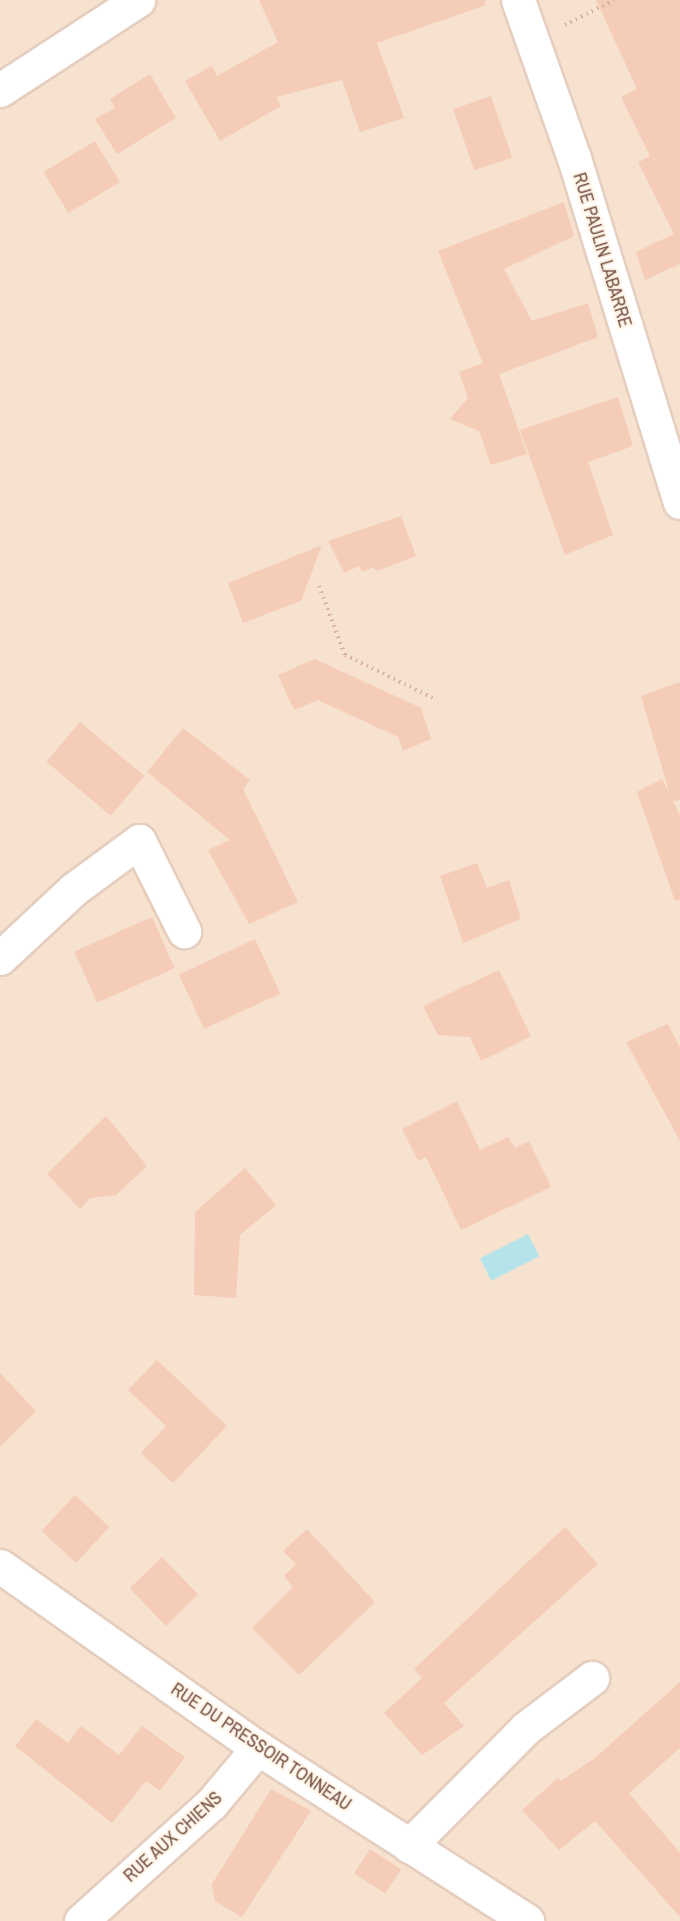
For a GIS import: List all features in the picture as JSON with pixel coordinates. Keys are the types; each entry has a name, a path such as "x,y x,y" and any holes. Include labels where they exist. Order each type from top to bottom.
{"street":[{"path":"0,90 138,0"},
{"name":"RUE PAULIN LABARRE","path":"518,0 680,502"},
{"path":"0,958 74,889 139,841 184,931"},
{"name":"RUE DU PRESSOIR TONNEAU","path":"0,1566 258,1748 527,1921"},
{"path":"409,1846 526,1728 592,1678"},
{"name":"RUE AUX CHIENS","path":"81,1921 211,1804 258,1748"}],"path":[{"path":"532,42 614,0"},
{"path":"319,586 345,655 434,698"}],"shaded area":[{"path":"0,0 680,0 680,1921 0,1921"}],"water":[{"path":"528,1234 539,1256 491,1281 480,1259"}],"building":[{"path":"259,0 485,0 486,5 377,43 404,118 360,132 342,80 276,97 281,106 220,141 185,81 212,66 217,76 278,42"},
{"path":"596,0 680,0 680,264 645,280 636,252 674,234 638,162 650,156 621,97 637,89"},
{"path":"150,74 176,118 117,154 95,119 115,108 110,99"},
{"path":"491,96 512,157 474,170 453,109"},
{"path":"95,141 120,182 68,213 44,172"},
{"path":"564,202 574,236 504,269 532,321 588,303 598,337 499,374 527,454 491,465 479,431 450,419 468,398 459,372 483,363 438,251"},
{"path":"618,397 633,446 588,462 613,535 565,555 520,430"},
{"path":"401,516 416,556 376,571 373,567 362,572 359,566 344,573 328,541"},
{"path":"322,545 301,601 243,623 228,583"},
{"path":"315,659 421,708 431,739 403,751 398,737 318,700 294,710 278,675"},
{"path":"680,682 680,800 673,801 680,815 680,900 675,901 637,792 662,779 670,795 641,696"},
{"path":"80,722 144,776 111,816 47,762"},
{"path":"183,728 250,780 243,789 298,902 249,924 208,850 230,840 147,772"},
{"path":"477,863 487,888 509,880 521,919 463,943 440,876"},
{"path":"152,917 175,968 97,1003 74,952"},
{"path":"255,939 280,993 204,1029 179,974"},
{"path":"499,970 531,1036 481,1061 470,1037 438,1035 423,1006"},
{"path":"668,1024 680,1048 680,1141 626,1042"},
{"path":"457,1101 480,1150 508,1137 515,1148 529,1141 551,1187 461,1230 426,1157 418,1161 402,1129"},
{"path":"106,1116 147,1166 116,1195 90,1198 80,1209 47,1174"},
{"path":"245,1168 276,1205 240,1235 236,1298 194,1295 195,1212"},
{"path":"157,1360 227,1426 173,1483 141,1453 166,1426 128,1390"},
{"path":"0,1373 36,1411 0,1447"},
{"path":"75,1495 109,1527 76,1563 42,1531"},
{"path":"565,1527 598,1564 444,1703 464,1726 422,1755 384,1713 422,1678 414,1669"},
{"path":"307,1529 375,1602 299,1675 252,1628 293,1587 284,1576 296,1564 283,1551"},
{"path":"162,1557 198,1594 166,1626 130,1588"},
{"path":"680,1682 680,1748 629,1793 680,1853 680,1917 595,1821 559,1850 522,1810 558,1778 561,1781 596,1757"},
{"path":"36,1719 68,1743 81,1726 119,1755 142,1726 185,1757 160,1791 146,1781 112,1823 15,1746"},
{"path":"271,1789 311,1811 242,1917 215,1901 212,1884"},
{"path":"370,1849 401,1869 385,1893 354,1873"}]}
